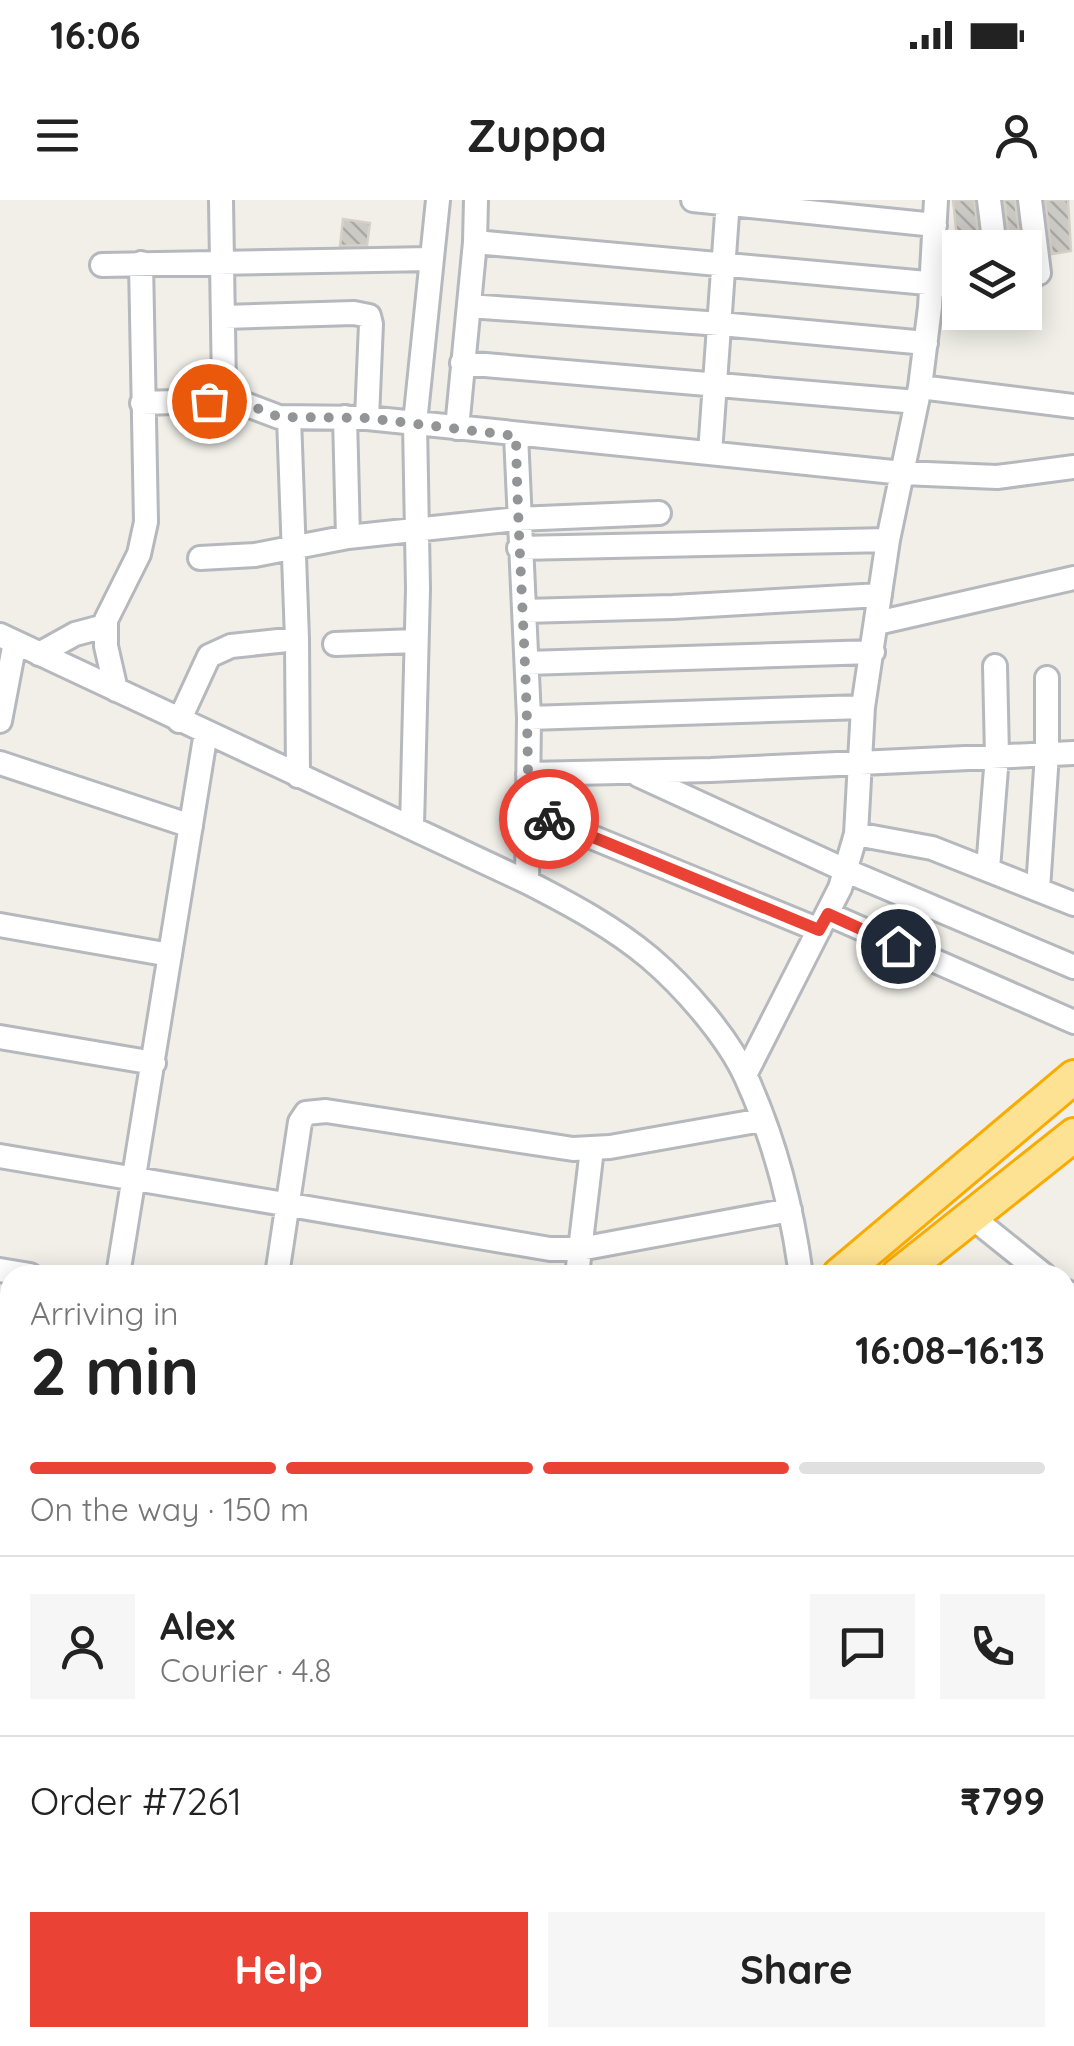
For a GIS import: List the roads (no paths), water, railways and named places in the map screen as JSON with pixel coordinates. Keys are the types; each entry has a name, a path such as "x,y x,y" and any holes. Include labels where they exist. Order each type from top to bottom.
{"highway":[{"path":"851,1265 1074,1077"},
{"path":"911,1265 1074,1135"}],"street":[{"path":"142,403 209,401 221,394 225,375 221,200"},
{"path":"412,826 416,422 438,200"},
{"path":"458,428 476,200"},
{"path":"693,200 936,225"},
{"path":"745,1074 824,922 847,871 856,834 858,761 880,594 926,343 936,200"},
{"path":"989,200 993,230"},
{"path":"1030,200 1034,230"},
{"path":"710,453 728,202"},
{"path":"475,242 942,283"},
{"path":"102,265 430,258"},
{"path":"116,690 105,626 143,538 146,507 141,264"},
{"path":"469,306 926,343"},
{"path":"224,317 354,313 368,316 372,324 356,418 348,537"},
{"path":"462,363 715,386 918,394 1074,406"},
{"path":"221,394 262,412 289,418 416,422 516,436 903,473 998,478 1074,465"},
{"path":"289,418 298,639 298,776"},
{"path":"516,436 528,663 527,882"},
{"path":"200,558 255,555 348,537 518,518 659,513"},
{"path":"520,548 888,540"},
{"path":"877,623 1074,578"},
{"path":"524,611 673,607 880,594"},
{"path":"38,654 75,634 105,626"},
{"path":"0,721 7,639 412,826 589,914 649,957 696,1006 745,1074 790,1210 799,1265"},
{"path":"180,721 209,656 231,646 298,639"},
{"path":"336,644 416,641"},
{"path":"528,663 873,652"},
{"path":"988,869 998,756 995,666"},
{"path":"1038,889 1047,754 1047,678"},
{"path":"529,718 864,707"},
{"path":"120,1265 206,732"},
{"path":"528,774 1074,753"},
{"path":"0,763 192,826"},
{"path":"634,772 847,871 1074,967"},
{"path":"528,810 1074,1022"},
{"path":"856,834 910,842 1074,904"},
{"path":"0,925 170,956"},
{"path":"0,1037 154,1063"},
{"path":"277,1265 300,1122 306,1113 315,1110 547,1146 592,1149 762,1120"},
{"path":"579,1265 592,1149"},
{"path":"0,1156 550,1250 580,1250 790,1210"},
{"path":"973,1218 1032,1265"}]}
